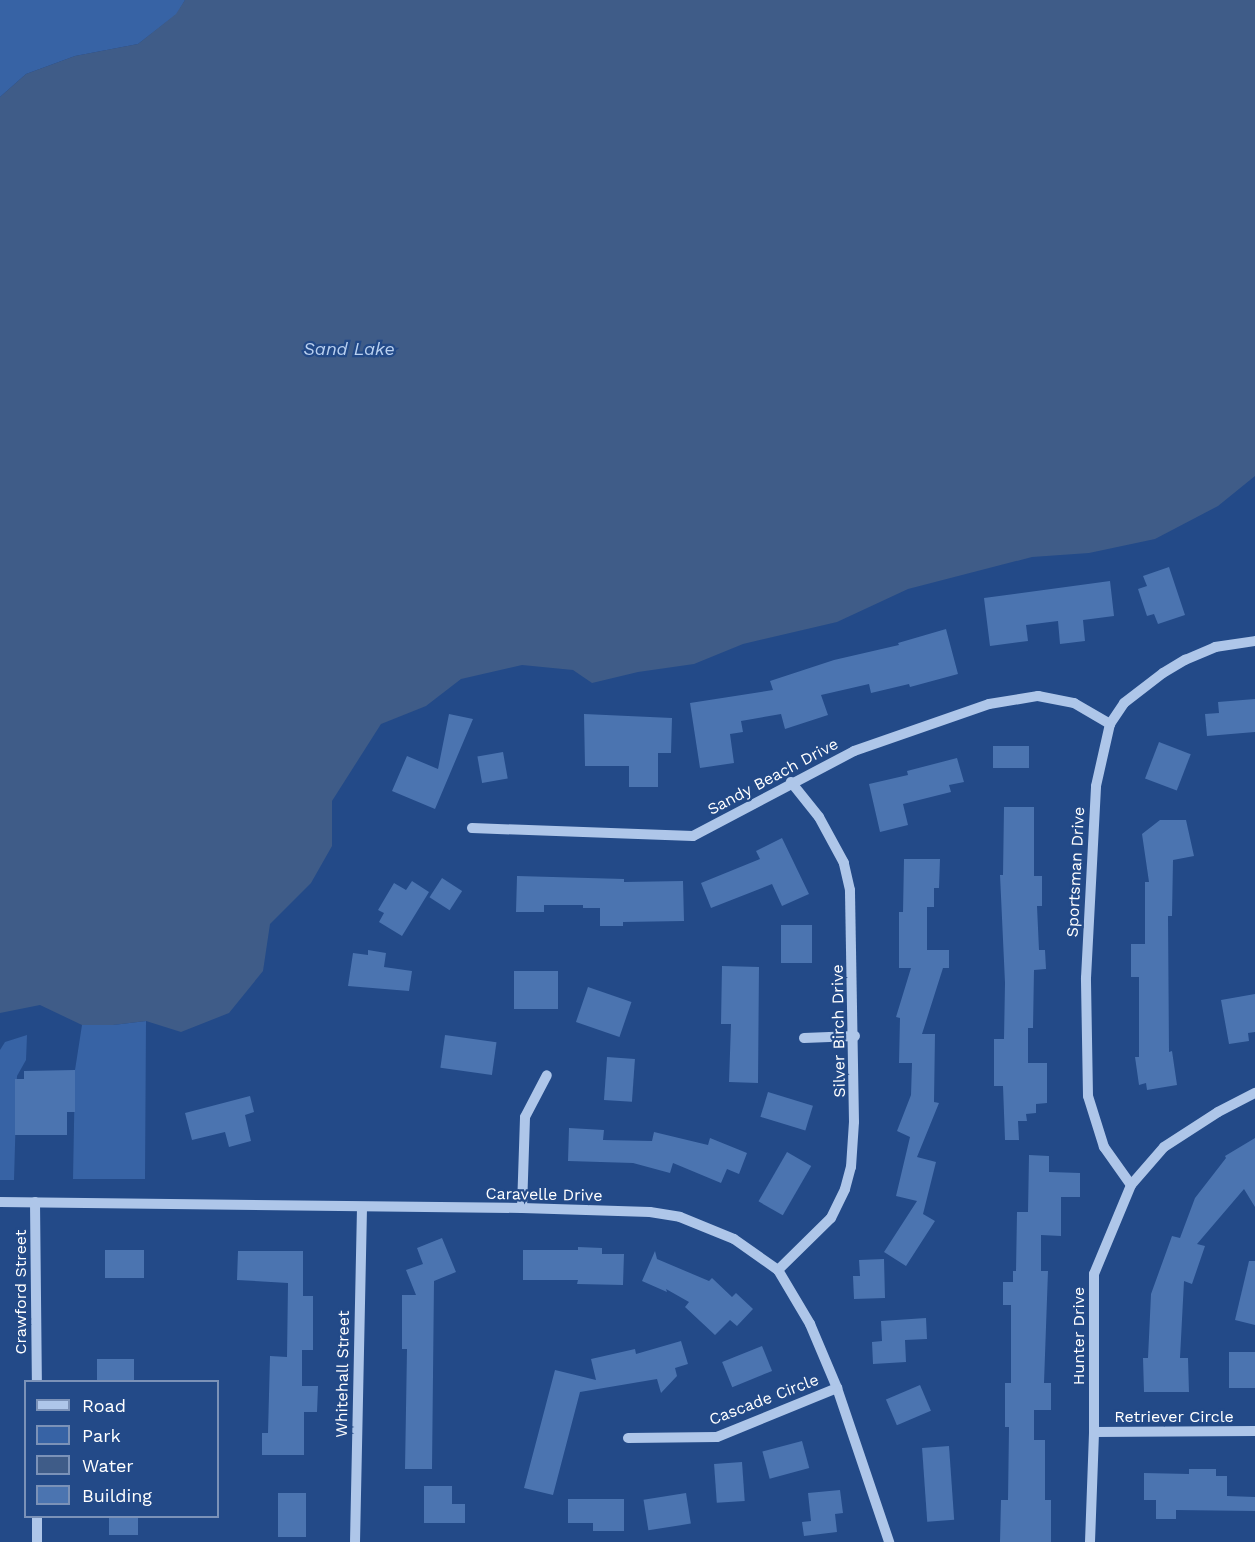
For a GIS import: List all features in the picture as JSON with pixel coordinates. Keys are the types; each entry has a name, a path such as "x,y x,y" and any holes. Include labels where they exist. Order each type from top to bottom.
{"street":[{"name":"Sportsman Drive","path":"1131,1185 1104,1147 1088,1096 1086,978 1096,786 1110,724 1124,703 1163,673 1185,660 1215,647 1255,641"},
{"name":"Sandy Beach Drive","path":"472,828 693,836 791,782 854,751 989,704 1038,696 1074,703 1110,724"},
{"name":"Silver Birch Drive","path":"778,1270 831,1218 845,1189 851,1167 854,1122 855,1036 849,890 844,863 819,817 791,782"},
{"path":"804,1038 855,1036"},
{"path":"522,1208 525,1117 547,1075"},
{"name":"Hunter Drive","path":"1090,1542 1094,1432 1094,1274 1131,1185 1164,1147 1218,1112 1255,1092"},
{"name":"Caravelle Drive","path":"0,1202 522,1208 650,1212 680,1217 735,1239 778,1270 810,1324 837,1388 871,1480 890,1542"},
{"name":"Crawford Street","path":"35,1202 37,1380"},
{"name":"Whitehall Street","path":"355,1542 362,1207"},
{"name":"Cascade Circle","path":"628,1438 717,1437 837,1388"},
{"name":"Retriever Circle","path":"1094,1432 1255,1431"},
{"path":"37,1518 37,1542"}],"green space":[{"path":"0,0 185,0 177,14 138,44 75,56 26,74 0,97"},
{"path":"146,1021 145,1179 73,1179 75,1070 82,1025 113,1025"},
{"path":"27,1035 26,1060 17,1076 14,1180 0,1180 0,1050 5,1042"}],"water":[{"name":"Sand Lake","path":"185,0 1255,0 1255,476 1218,506 1155,539 1089,553 1032,557 908,589 837,622 743,644 694,664 638,672 592,683 573,670 522,665 461,679 426,706 381,724 332,801 332,846 311,883 270,924 263,971 229,1013 181,1032 146,1021 113,1025 82,1025 40,1005 0,1013 0,97 26,74 75,56 138,44 176,14"}],"building":[{"path":"1169,567 1185,615 1158,624 1154,614 1147,616 1138,589 1147,586 1143,576"},
{"path":"1110,581 1114,616 1083,620 1085,641 1060,644 1058,621 1026,625 1028,641 990,646 984,598"},
{"path":"946,629 958,674 910,687 909,684 871,693 869,684 821,695 828,715 785,729 781,714 741,721 743,732 730,734 734,763 700,768 690,703 773,690 770,681 834,660 899,645 898,643"},
{"path":"1255,699 1255,732 1207,736 1205,714 1219,713 1218,702"},
{"path":"449,714 473,719 435,809 392,791 407,756 438,769"},
{"path":"584,714 672,718 671,753 658,753 658,787 629,787 629,766 585,766"},
{"path":"1159,742 1191,754 1177,791 1145,778"},
{"path":"993,746 1029,746 1029,768 993,768"},
{"path":"503,752 508,779 482,783 477,757"},
{"path":"957,758 964,782 949,785 951,792 903,804 908,825 880,832 869,784 908,775 907,771"},
{"path":"1004,807 1034,807 1034,876 1042,876 1042,906 1037,906 1039,950 1045,950 1046,969 1034,970 1033,1028 1028,1028 1028,1063 1047,1063 1047,1103 1036,1104 1036,1113 1026,1114 1027,1121 1018,1121 1019,1140 1005,1140 1003,1086 994,1086 994,1039 1004,1039 1005,983 1000,875 1003,875"},
{"path":"1160,820 1186,820 1194,856 1173,860 1172,916 1168,916 1169,1052 1172,1051 1177,1085 1147,1090 1146,1083 1139,1085 1135,1057 1139,1057 1139,977 1131,977 1131,944 1145,944 1145,882 1149,882 1142,834"},
{"path":"782,838 809,894 782,906 772,884 711,908 701,883 760,859 756,851"},
{"path":"904,859 940,859 939,888 934,888 934,907 927,907 927,950 949,950 949,968 943,968 922,1034 935,1034 934,1102 939,1103 917,1157 936,1162 923,1214 935,1221 906,1266 884,1252 917,1201 896,1196 910,1137 897,1131 911,1095 912,1063 899,1063 900,1018 896,1017 911,968 899,968 899,912 903,912"},
{"path":"517,876 624,879 624,882 683,881 684,921 623,922 623,926 600,926 600,908 583,908 583,905 544,905 544,912 516,912"},
{"path":"442,878 462,891 450,910 429,897"},
{"path":"412,881 429,892 402,936 379,922 384,913 378,910 394,883 406,890"},
{"path":"781,925 812,925 812,963 781,963"},
{"path":"368,950 386,953 384,967 412,971 409,991 348,986 353,953 368,955"},
{"path":"722,966 759,967 758,1083 729,1082 731,1024 721,1024"},
{"path":"514,971 558,971 558,1009 514,1009"},
{"path":"588,987 631,1002 619,1037 576,1022"},
{"path":"1255,994 1255,1032 1248,1033 1249,1041 1229,1044 1221,1000"},
{"path":"445,1035 496,1042 492,1075 440,1068"},
{"path":"607,1057 635,1059 632,1102 604,1100"},
{"path":"75,1070 75,1112 67,1112 67,1135 15,1135 15,1079 24,1079 24,1071"},
{"path":"768,1092 813,1106 805,1131 760,1117"},
{"path":"250,1096 254,1112 245,1115 251,1141 229,1147 225,1132 192,1140 185,1113"},
{"path":"569,1128 604,1130 603,1140 652,1141 654,1132 708,1145 710,1138 747,1153 739,1174 727,1169 721,1183 673,1163 670,1173 633,1163 568,1161"},
{"path":"1255,1138 1255,1207 1244,1189 1197,1244 1205,1246 1192,1284 1184,1281 1180,1358 1188,1358 1189,1392 1144,1392 1143,1358 1148,1358 1151,1294 1172,1236 1180,1238 1195,1198 1226,1158 1225,1156"},
{"path":"787,1152 811,1166 783,1215 758,1201"},
{"path":"1029,1155 1049,1156 1049,1172 1080,1173 1080,1197 1061,1197 1061,1236 1041,1235 1041,1271 1048,1271 1044,1383 1051,1383 1051,1410 1034,1410 1034,1440 1045,1440 1045,1500 1051,1500 1051,1542 1000,1542 1001,1500 1008,1500 1009,1427 1005,1427 1005,1383 1011,1383 1011,1305 1003,1305 1003,1282 1013,1282 1013,1271 1016,1271 1017,1212 1028,1212"},
{"path":"442,1238 456,1272 434,1281 432,1469 405,1469 407,1349 402,1349 402,1295 416,1295 406,1270 423,1264 417,1248"},
{"path":"578,1247 602,1248 602,1254 624,1254 623,1285 577,1284 578,1280 523,1280 523,1250 578,1250"},
{"path":"105,1250 144,1250 144,1278 105,1278"},
{"path":"238,1251 303,1251 303,1296 313,1296 313,1350 302,1350 302,1386 318,1386 317,1412 304,1412 304,1455 262,1455 262,1433 268,1433 270,1356 287,1357 288,1283 237,1280"},
{"path":"655,1251 657,1259 709,1281 712,1278 732,1297 736,1293 753,1309 737,1326 730,1320 715,1335 685,1307 689,1302 666,1289 667,1292 642,1281"},
{"path":"884,1259 885,1298 854,1299 853,1276 860,1276 859,1260"},
{"path":"1249,1261 1255,1261 1255,1325 1235,1320"},
{"path":"926,1318 927,1339 905,1340 906,1362 873,1364 872,1342 882,1341 881,1321"},
{"path":"681,1341 688,1364 675,1368 677,1376 661,1393 657,1379 580,1392 553,1495 524,1488 555,1370 596,1380 591,1359 635,1349 636,1354"},
{"path":"762,1346 772,1371 732,1387 722,1362"},
{"path":"1229,1352 1255,1352 1255,1388 1229,1388"},
{"path":"97,1359 134,1359 134,1380 97,1380"},
{"path":"920,1385 931,1411 897,1425 886,1399"},
{"path":"802,1441 809,1468 770,1479 762,1452"},
{"path":"949,1446 954,1520 927,1522 922,1448"},
{"path":"742,1462 745,1501 717,1503 714,1464"},
{"path":"1189,1469 1216,1469 1216,1476 1227,1476 1227,1496 1255,1497 1255,1511 1176,1510 1176,1519 1156,1519 1156,1500 1144,1500 1144,1473 1189,1474"},
{"path":"424,1486 452,1486 452,1504 465,1504 465,1523 424,1523"},
{"path":"840,1490 843,1513 835,1514 837,1532 804,1536 802,1522 811,1521 808,1493"},
{"path":"278,1493 306,1493 306,1537 278,1537"},
{"path":"686,1493 691,1524 648,1530 644,1500"},
{"path":"568,1499 624,1499 624,1531 593,1531 593,1523 568,1523"},
{"path":"109,1518 138,1518 138,1535 109,1535"}]}
